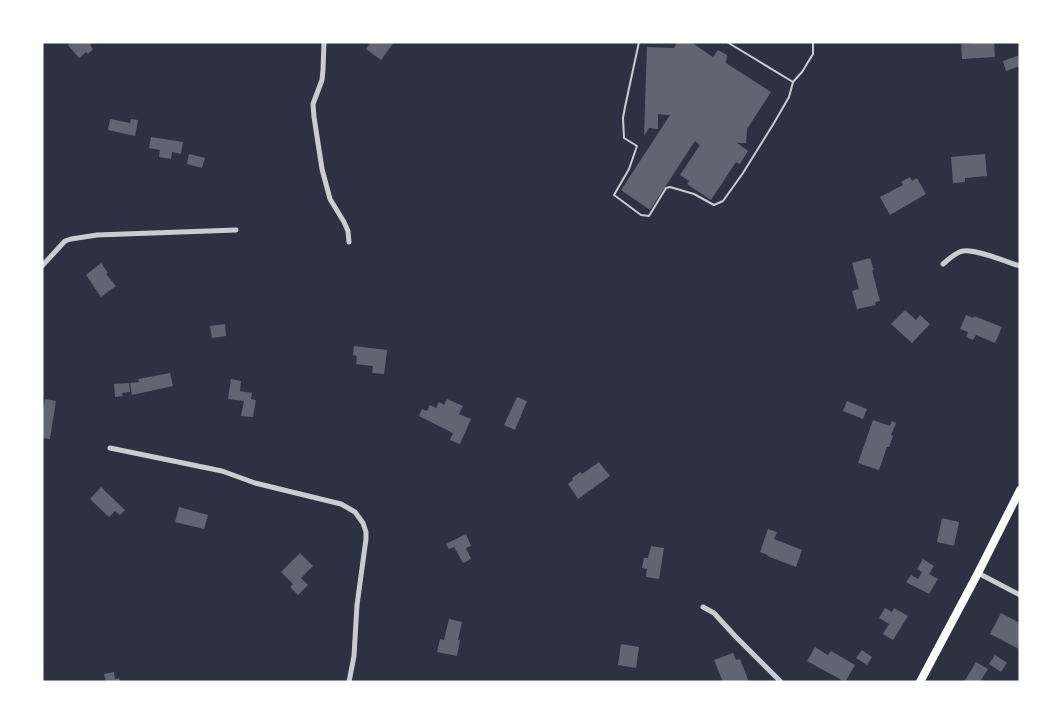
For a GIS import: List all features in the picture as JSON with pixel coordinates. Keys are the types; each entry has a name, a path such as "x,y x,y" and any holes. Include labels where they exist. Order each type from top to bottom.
{"main road":[{"path":"920,682 1020,490"}],"street":[{"path":"324,42 322,80 313,104 314,117 322,169 330,199 348,231 349,242"},
{"path":"42,266 65,241 71,239 97,235 236,230"},
{"path":"943,264 964,251 977,252 1020,266"},
{"path":"110,448 222,471 255,483 342,504 355,512 363,522 366,539 357,605 354,656 349,682"},
{"path":"978,573 1020,595"},
{"path":"703,607 714,613 781,682"}],"lane":[{"path":"639,42 623,118 624,138 637,146 629,169 614,195 641,215 649,216 666,188 670,187 694,194 714,205 723,201 743,173 789,97 793,82 813,54 813,42"},
{"path":"727,42 793,82"}],"building":[{"path":"71,42 93,42 90,45 93,49 79,58 68,45"},
{"path":"371,42 394,42 381,60 366,49"},
{"path":"677,42 691,42 713,57 718,50 727,55 726,63 771,92 747,129 746,143 737,143 748,151 740,164 736,162 711,200 687,184 689,181 680,175 700,145 695,141 650,210 621,190 670,115 657,114 658,129 649,128 644,136 647,47 674,48"},
{"path":"994,42 995,57 962,59 961,44"},
{"path":"1020,55 1020,66 1006,71 1003,61"},
{"path":"110,119 130,123 131,119 138,120 135,136 108,130"},
{"path":"151,137 183,142 181,154 172,152 171,159 159,157 160,150 149,148"},
{"path":"189,154 205,158 202,168 187,164"},
{"path":"985,154 987,176 965,178 965,182 953,183 951,157"},
{"path":"910,177 912,181 917,178 926,194 890,215 880,197 903,185 901,182"},
{"path":"870,258 880,301 875,302 876,305 857,309 852,291 859,289 852,263"},
{"path":"101,263 108,273 106,274 116,286 101,297 86,275"},
{"path":"905,310 916,320 920,315 930,324 912,343 891,324"},
{"path":"966,315 1002,327 995,343 976,335 973,340 966,337 968,332 960,329"},
{"path":"225,324 226,336 212,338 210,326"},
{"path":"354,346 387,350 384,374 372,373 373,366 356,364 357,356 353,355"},
{"path":"170,373 173,386 132,395 130,383 139,382 138,379"},
{"path":"231,379 241,381 240,391 252,393 251,399 256,400 253,417 241,416 244,401 228,399"},
{"path":"129,383 130,392 115,397 114,384"},
{"path":"517,397 527,401 515,430 504,425"},
{"path":"45,399 56,401 50,439 42,438 42,410"},
{"path":"447,399 463,406 459,414 471,419 460,444 450,440 453,433 419,416 422,409 427,411 430,405 436,408 439,402 444,405"},
{"path":"847,401 867,409 863,419 843,411"},
{"path":"873,420 890,426 892,421 896,423 879,470 858,463"},
{"path":"599,462 610,476 578,499 568,484 580,472 582,474"},
{"path":"101,487 125,510 120,515 115,511 109,517 90,499"},
{"path":"179,507 208,515 204,529 175,522"},
{"path":"942,518 959,522 954,546 937,542"},
{"path":"768,529 777,532 774,539 802,550 796,567 760,552"},
{"path":"466,534 471,546 466,548 471,559 463,563 454,547 449,549 446,544"},
{"path":"651,546 664,548 659,579 646,577 647,569 642,568 644,558 648,558"},
{"path":"300,553 313,566 301,578 308,585 298,595 290,587 293,584 281,572"},
{"path":"923,559 934,566 929,574 938,579 929,594 906,582 911,575 918,579 922,572 917,569"},
{"path":"885,608 892,612 894,608 908,616 893,640 883,634 889,624 879,618"},
{"path":"1001,613 1020,623 1019,649 990,634"},
{"path":"449,619 462,622 457,656 437,652 440,639 444,640"},
{"path":"621,644 639,647 636,668 618,665"},
{"path":"815,647 828,655 831,651 855,665 845,682 807,661"},
{"path":"862,650 872,657 867,665 856,658"},
{"path":"733,653 736,660 740,659 749,682 723,682 714,660"},
{"path":"995,655 1007,663 1001,672 989,664"},
{"path":"976,662 988,669 980,682 964,682"},
{"path":"114,672 115,679 119,678 120,682 106,682 104,674"}]}
